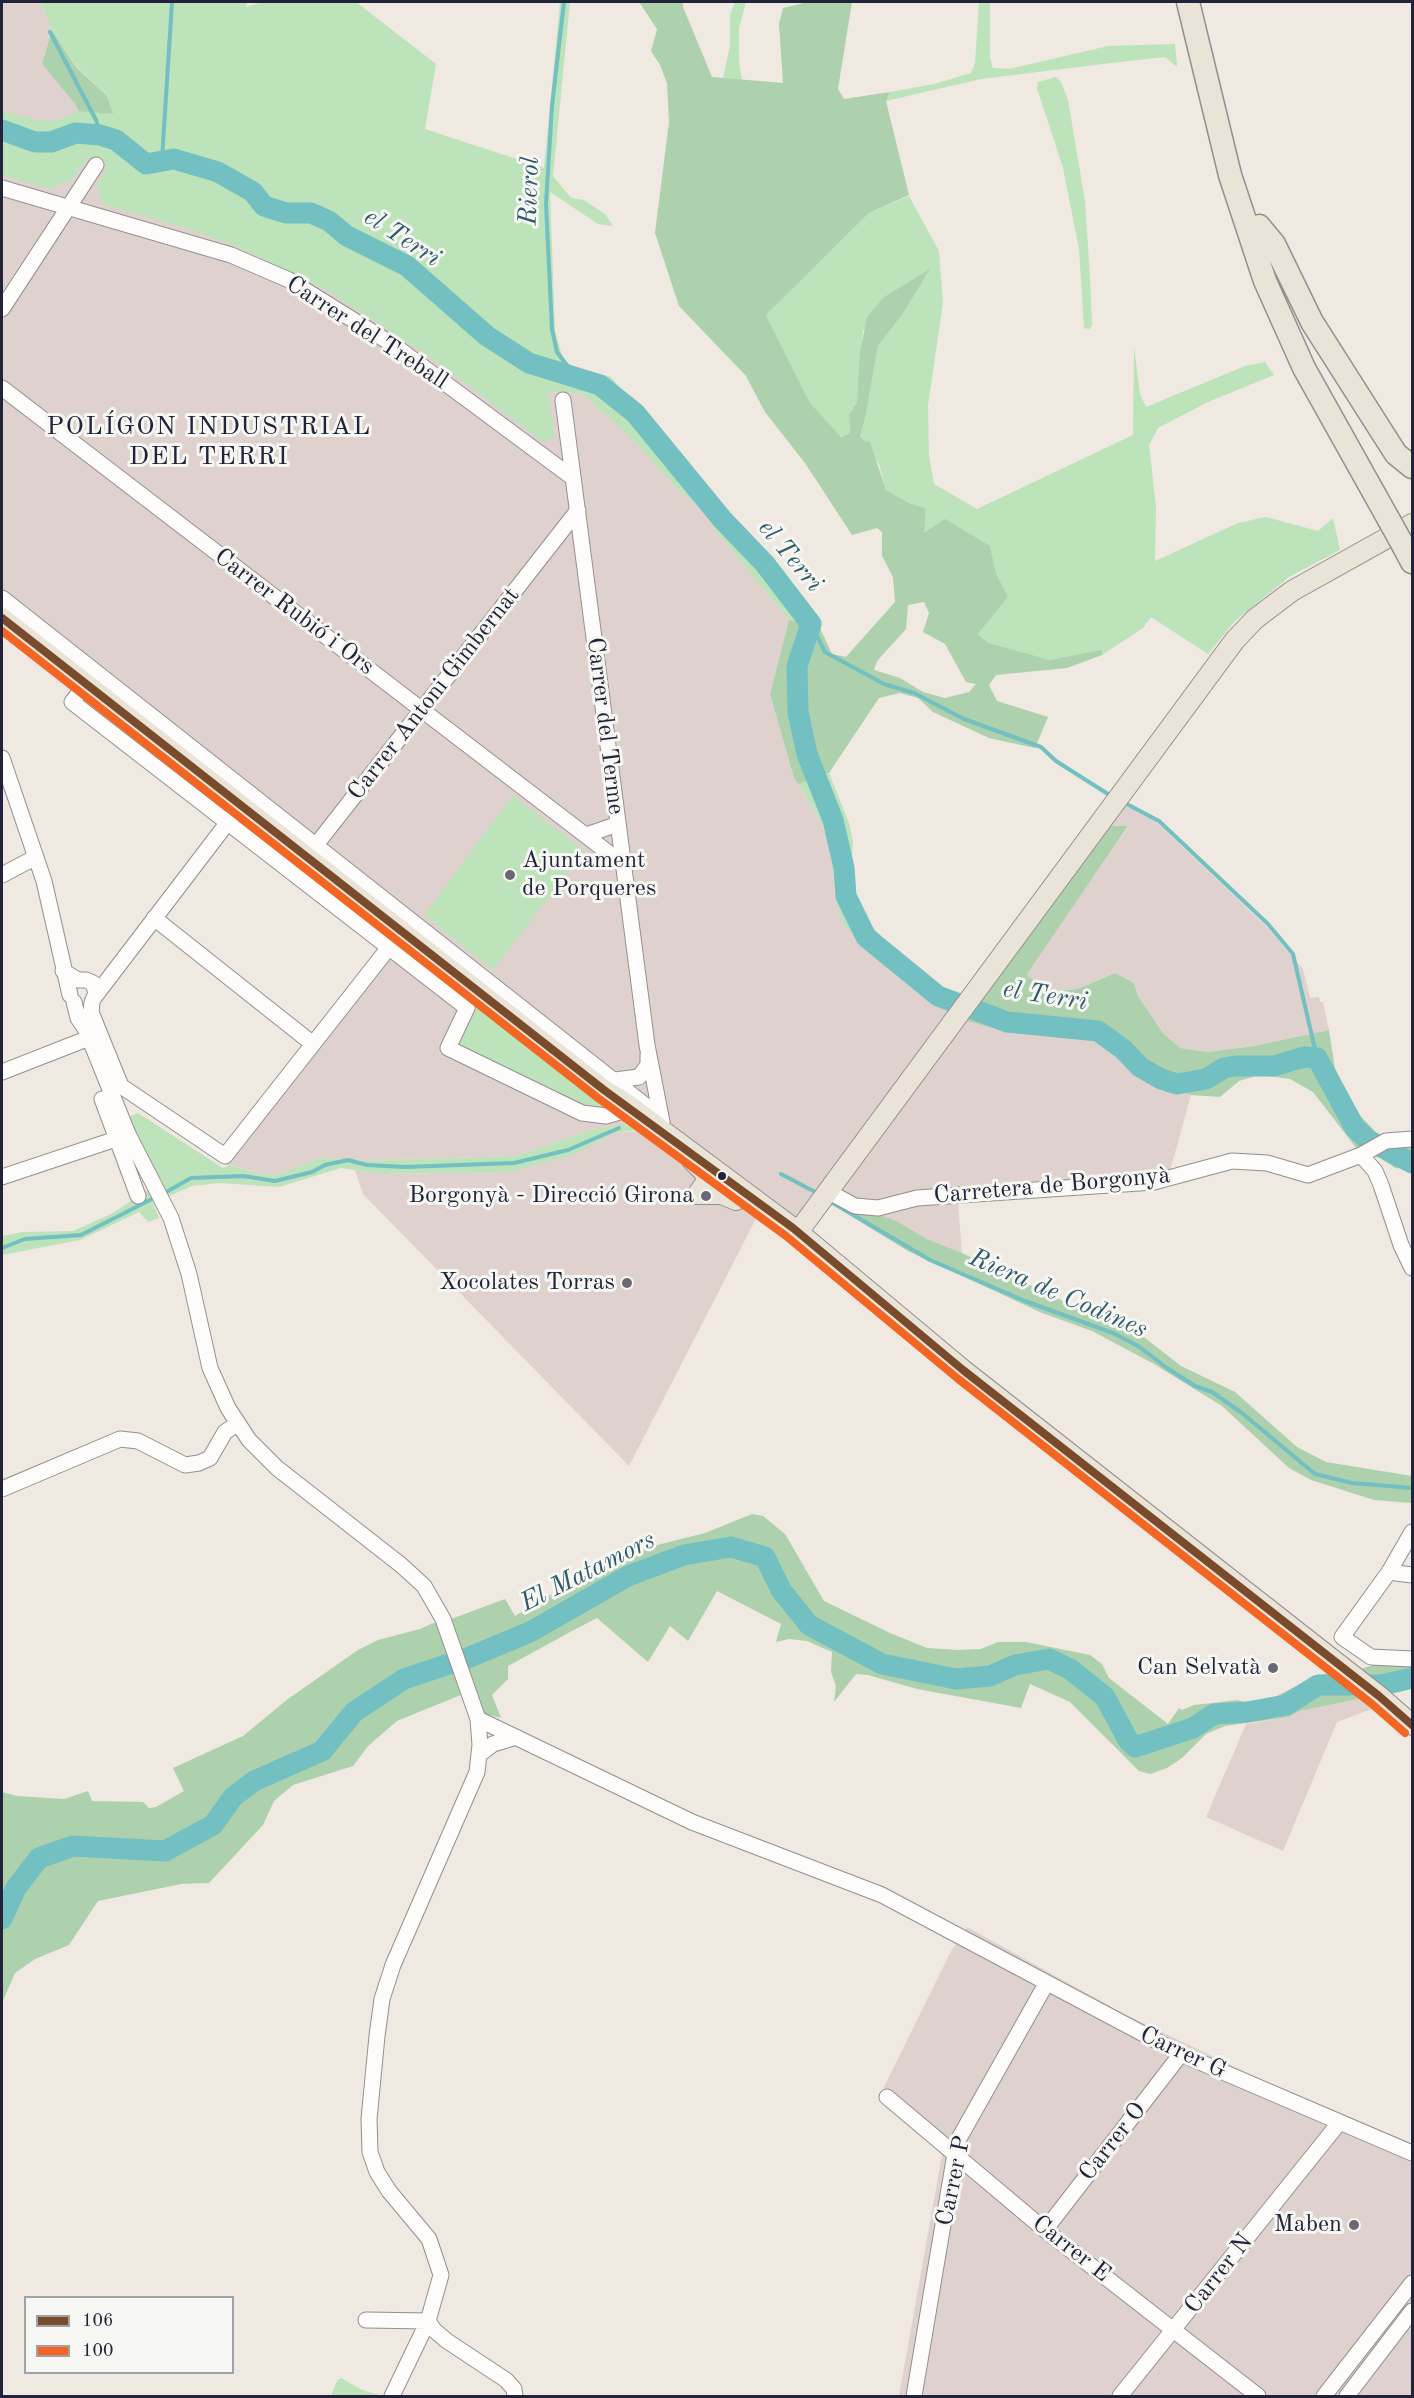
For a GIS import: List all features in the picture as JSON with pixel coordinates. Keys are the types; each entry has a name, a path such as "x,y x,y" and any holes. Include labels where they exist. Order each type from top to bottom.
{"highway":[{"path":"1188,2 1222,147 1240,210 1262,272 1304,368 1400,520"},
{"path":"1203,2 1238,153 1259,226 1304,339 1400,520 1410,549"},
{"path":"1259,226 1274,244 1312,322 1396,454 1413,467"}],"main road":[{"path":"866,1300 838,1273 802,1245 801,1231 1235,640 1255,619 1292,591 1400,520"},
{"path":"2,618 402,931 663,1125 748,1205 866,1300 951,1364 963,1370"},
{"path":"609,1085 623,1112 682,1159 705,1184 801,1231 963,1370 1409,1721"},
{"path":"663,1125 678,1148 704,1171 705,1184"},
{"path":"705,1184 719,1181 744,1199 748,1205"}],"street":[{"path":"2,309 96,165"},
{"name":"Carrer del Treball","path":"2,188 231,255 289,280 395,346 573,478"},
{"name":"Carrer Rubió i Ors","path":"2,388 623,864"},
{"name":"Carrer del Terme","path":"563,400 648,1052 663,1125"},
{"name":"Carrer Antoni Gimbernat","path":"316,845 578,510"},
{"path":"553,544 582,541"},
{"path":"2,598 316,845 609,1085 639,1077 648,1065 648,1052"},
{"path":"86,684 72,702 467,1008 448,1048 582,1113 606,1116 623,1112"},
{"path":"2,758 36,857 63,971 92,1012 121,1086 225,1156 402,931"},
{"path":"84,1000 117,964 241,805"},
{"path":"586,835 618,824"},
{"path":"2,874 36,857"},
{"path":"154,918 313,1044"},
{"path":"84,1000 71,986 117,964"},
{"path":"63,971 94,986 84,1000 78,1018 122,1137 138,1196"},
{"path":"2,1072 85,1037"},
{"path":"2,1177 122,1137"},
{"path":"122,1137 153,1180 163,1202 189,1274 210,1368 237,1424 260,1453 277,1468 419,1580 443,1619 477,1712 480,1754 477,1772 393,1965 382,1999 375,2046 369,2129 373,2160 389,2192 429,2239 441,2275 428,2321 392,2397"},
{"name":"Carretera de Borgonyà","path":"823,1199 878,1208 917,1198 1154,1182 1232,1161 1267,1163 1308,1174 1361,1155 1386,1141 1413,1139"},
{"path":"1361,1155 1375,1171 1401,1245 1413,1268"},
{"path":"2,1489 120,1439 138,1441 185,1465 200,1463 210,1458 225,1432 237,1424"},
{"path":"1326,1654 1342,1637 1389,1572 1413,1532"},
{"path":"1389,1572 1413,1575"},
{"path":"1342,1637 1371,1657 1413,1659"},
{"name":"Carrer G","path":"477,1712 516,1737 692,1822 873,1891 1181,2054 1413,2153"},
{"path":"480,1754 493,1744 516,1737"},
{"name":"Carrer P","path":"914,2397 957,2142 1046,1984"},
{"name":"Carrer O","path":"1045,2230 1181,2054"},
{"name":"Carrer E","path":"887,2097 1045,2230 1175,2329 1258,2397"},
{"name":"Carrer N","path":"1120,2397 1339,2123"},
{"path":"1324,2397 1413,2283"},
{"path":"1347,2397 1413,2311"},
{"path":"366,2320 428,2321"},
{"path":"428,2321 434,2330 447,2341 506,2380 514,2389 515,2397"}],"shaded area":[{"path":"2,2 40,2 52,30 42,64 75,104 98,162 548,392 583,394 637,444 675,487 704,512 716,531 789,620 770,694 794,778 823,825 833,858 835,897 954,1016 1018,1033 1062,1029 1096,1037 1104,1040 1134,1074 1191,1095 1167,1182 958,1201 962,1253 927,1239 895,1220 850,1206 827,1193 793,1240 759,1213 629,1466 363,1194 355,1170 383,1174 510,1172 614,1133 637,1131 633,1125 598,1128 515,1156 365,1161 321,1158 279,1174 263,1175 231,1165 228,1168 225,1156 402,931 2,617"},
{"path":"1119,804 1148,814 1268,928 1303,969 1310,998 1319,997 1320,1002 1323,1002 1329,1030 1254,1046 1208,1052 1180,1048 1163,1033 1138,996 1134,983 1115,973 1078,989 1054,991 1026,974 1128,827 1108,828"},
{"path":"1368,1697 1380,1706 1337,1722 1283,1851 1206,1817 1246,1724 1289,1717 1300,1711"},
{"path":"967,1927 1124,2014 1254,2076 1412,2144 1412,2396 899,2396 942,2155 880,2095 950,1953"}],"green space":[{"path":"40,2 247,2 246,7 263,2 356,2 436,64 425,129 544,168 560,2 570,2 553,176 571,198 584,200 605,214 613,226 598,224 550,192 555,331 562,356 571,366 611,377 691,477 745,529 757,549 805,603 818,624 789,620 716,531 704,512 675,487 637,444 583,394 548,392 555,435 544,443 436,361 328,291 240,248 189,229 102,204 97,184 108,167 87,158 72,179 50,189 2,175 2,111 40,121 60,120 80,110 112,114 107,96 76,66 52,30"},
{"path":"639,2 683,2 683,7 712,77 783,83 779,24 783,8 808,2 852,2 838,89 844,99 890,92 886,101 909,195 869,213 766,315 810,403 841,437 850,433 849,415 857,402 860,352 867,317 884,297 930,269 902,315 878,346 860,436 864,441 870,442 886,490 909,503 926,508 924,533 945,519 990,546 996,573 1008,597 978,634 988,643 1050,660 1102,650 1102,655 1067,668 996,675 989,685 997,701 1048,717 1035,748 989,738 933,712 918,698 900,693 879,698 829,773 798,784 794,778 770,694 789,620 818,624 832,654 846,657 895,602 893,577 882,556 882,532 877,528 852,535 805,463 765,412 746,376 679,306 655,233 669,122 667,83 651,51 657,29","holes":["924,602 929,613 923,632 945,644 966,682 976,684 969,692 945,698 923,692 900,678 874,670 877,661 906,629 908,605"]},
{"path":"735,2 746,2 739,28 739,61 742,80 723,78 730,45 730,15"},
{"path":"979,2 990,2 990,58 993,68 1009,69 1108,46 1175,44 1177,67 1165,57 1111,63 981,79 886,101 890,92 934,84 971,73 975,63"},
{"path":"52,30 76,67 107,96 113,114 78,111 75,104 42,64"},
{"path":"1056,77 1061,82 1068,100 1085,201 1092,326 1089,329 1084,328 1079,249 1063,168 1037,88 1038,82"},
{"path":"909,196 939,251 943,303 928,405 929,456 934,484 977,509 1133,435 1134,346 1140,394 1146,407 1245,366 1265,362 1274,375 1208,402 1158,428 1149,445 1156,507 1155,561 1238,523 1266,517 1318,531 1333,518 1340,550 1289,577 1235,621 1208,654 1151,617 1143,628 1102,655 1102,651 1050,660 988,644 978,634 1008,597 996,573 990,546 923,534 926,508 909,503 886,490 879,464 860,436 878,346 902,315 929,270 884,297 863,331 857,402 849,415 850,433 840,437 810,403 766,315 869,213"},
{"path":"829,773 849,823 853,841 851,871 857,898 871,925 888,945 961,1001 951,1014 884,966 843,924 835,897 833,858 823,825 798,784"},
{"path":"513,795 584,851 493,970 424,915"},
{"path":"1104,826 1128,826 1027,974 1029,977 1054,991 1078,989 1115,973 1134,983 1138,996 1163,1033 1180,1048 1208,1052 1254,1046 1329,1030 1335,1068 1354,1109 1388,1145 1412,1144 1412,1169 1395,1168 1380,1158 1357,1149 1313,1092 1290,1079 1259,1075 1239,1081 1220,1097 1191,1095 1134,1074 1104,1040 1096,1037 1062,1029 1009,1032 967,1021"},
{"path":"414,951 610,1106 604,1109 590,1109 458,1046 476,1010 410,957"},
{"path":"138,1113 223,1168 230,1165 263,1175 279,1174 321,1158 365,1161 515,1156 598,1128 623,1125 642,1129 614,1133 575,1154 510,1172 383,1174 341,1168 279,1187 220,1183 192,1186 169,1196 128,1117"},
{"path":"148,1190 159,1218 148,1222 139,1212 80,1240 2,1255 2,1236 23,1232 73,1231 111,1214"},
{"path":"835,1197 850,1206 895,1220 927,1239 1061,1300 1113,1319 1136,1331 1181,1366 1235,1392 1297,1447 1326,1462 1412,1476 1412,1503 1374,1500 1311,1480 1289,1468 1222,1406 1154,1364 1092,1331 1042,1313 908,1251 831,1204"},
{"path":"752,1514 763,1516 785,1534 824,1601 927,1648 981,1649 998,1642 1026,1642 1090,1655 1102,1664 1109,1678 1168,1724 1179,1708 1182,1710 1194,1705 1238,1700 1250,1704 1263,1703 1314,1677 1334,1671 1368,1697 1300,1711 1289,1717 1225,1726 1206,1734 1182,1758 1167,1768 1150,1774 1139,1771 1070,1702 1030,1684 1021,1708 917,1689 868,1675 856,1674 834,1702 836,1686 831,1672 832,1652 807,1641 789,1639 776,1642 781,1624 717,1591 688,1641 670,1626 648,1662 597,1618 572,1631 508,1666 508,1679 492,1695 501,1718 485,1714 451,1619 505,1599 515,1616 560,1589 653,1546 705,1533"},
{"path":"438,1621 463,1694 397,1721 368,1746 353,1766 293,1785 274,1801 263,1825 209,1883 181,1884 98,1901 69,1945 35,1959 15,1973 2,2003 2,1792 17,1796 64,1799 88,1791 92,1801 143,1802 149,1808 156,1807 184,1791 173,1768 243,1736 288,1699 358,1650 378,1640 420,1629"},
{"path":"1373,1665 1412,1665 1412,1689 1391,1694 1361,1669"},
{"path":"341,2378 362,2390 383,2396 331,2396 337,2381"}],"water":[{"path":"348,1704 356,1704 362,1715 352,1719 343,1727"}],"waterway":[{"path":"162,159 172,2"},
{"name":"Rierol","path":"564,2 552,106 546,204 552,329 557,352 574,375"},
{"path":"50,32 96,120 100,135"},
{"name":"el Terri","path":"2,130 35,142 51,142 76,133 100,135 116,140 146,164 174,159 218,172 253,192 264,206 286,213 311,213 329,221 347,236 407,266 487,336 529,363 600,385 635,413 722,519 765,564 811,624 797,666 798,712 807,754 833,820 844,868 846,896 866,937 938,996 1007,1022 1098,1031 1124,1050 1140,1067 1161,1079 1177,1084 1206,1079 1224,1068 1274,1066 1304,1057 1317,1058 1355,1128 1368,1140 1412,1163"},
{"path":"811,624 825,652 884,684 914,693 964,719 1041,747 1056,761 1111,796"},
{"path":"1123,802 1159,821 1268,924 1293,954 1317,1058"},
{"name":"Riera de Codines","path":"168,1191 191,1178 243,1176 275,1181 348,1160 367,1165 405,1167 514,1163 568,1150 619,1128"},
{"name":"Riera de Codines","path":"781,1174 819,1194"},
{"name":"Riera de Codines","path":"2,1248 25,1239 81,1235 154,1198"},
{"name":"Riera de Codines","path":"828,1200 930,1260 1025,1301 1113,1333 1138,1346 1167,1368 1195,1386 1212,1392 1242,1413 1315,1474 1352,1483 1412,1488"},
{"name":"El Matamors","path":"2,1919 16,1888 39,1858 73,1846 165,1851 213,1825 233,1797 254,1781 322,1751 354,1712 404,1679 470,1657 530,1632 628,1576 684,1555 731,1547 765,1557 781,1590 809,1625 882,1664 956,1679 990,1676 1015,1665 1049,1659 1070,1669 1105,1697 1128,1740 1135,1747 1193,1728 1214,1714 1247,1712 1286,1705 1318,1685 1381,1685 1412,1678"}],"transit line":[{"name":"106","path":"2,618 604,1090 793,1228 963,1370 1379,1696 1412,1725"},
{"name":"100","path":"2,631 598,1098 786,1236 957,1378 1372,1704 1405,1733"}],"place":[{"name":"Ajuntament de Porqueres","path":"510,875"},
{"name":"Borgonyà - Direcció Girona","path":"706,1196"},
{"name":"Xocolates Torras","path":"627,1283"},
{"name":"Can Selvatà","path":"1273,1668"},
{"name":"Maben","path":"1354,2225"}],"district":[{"name":"POLÍGON INDUSTRIAL DEL TERRI","path":"209,442"}]}
